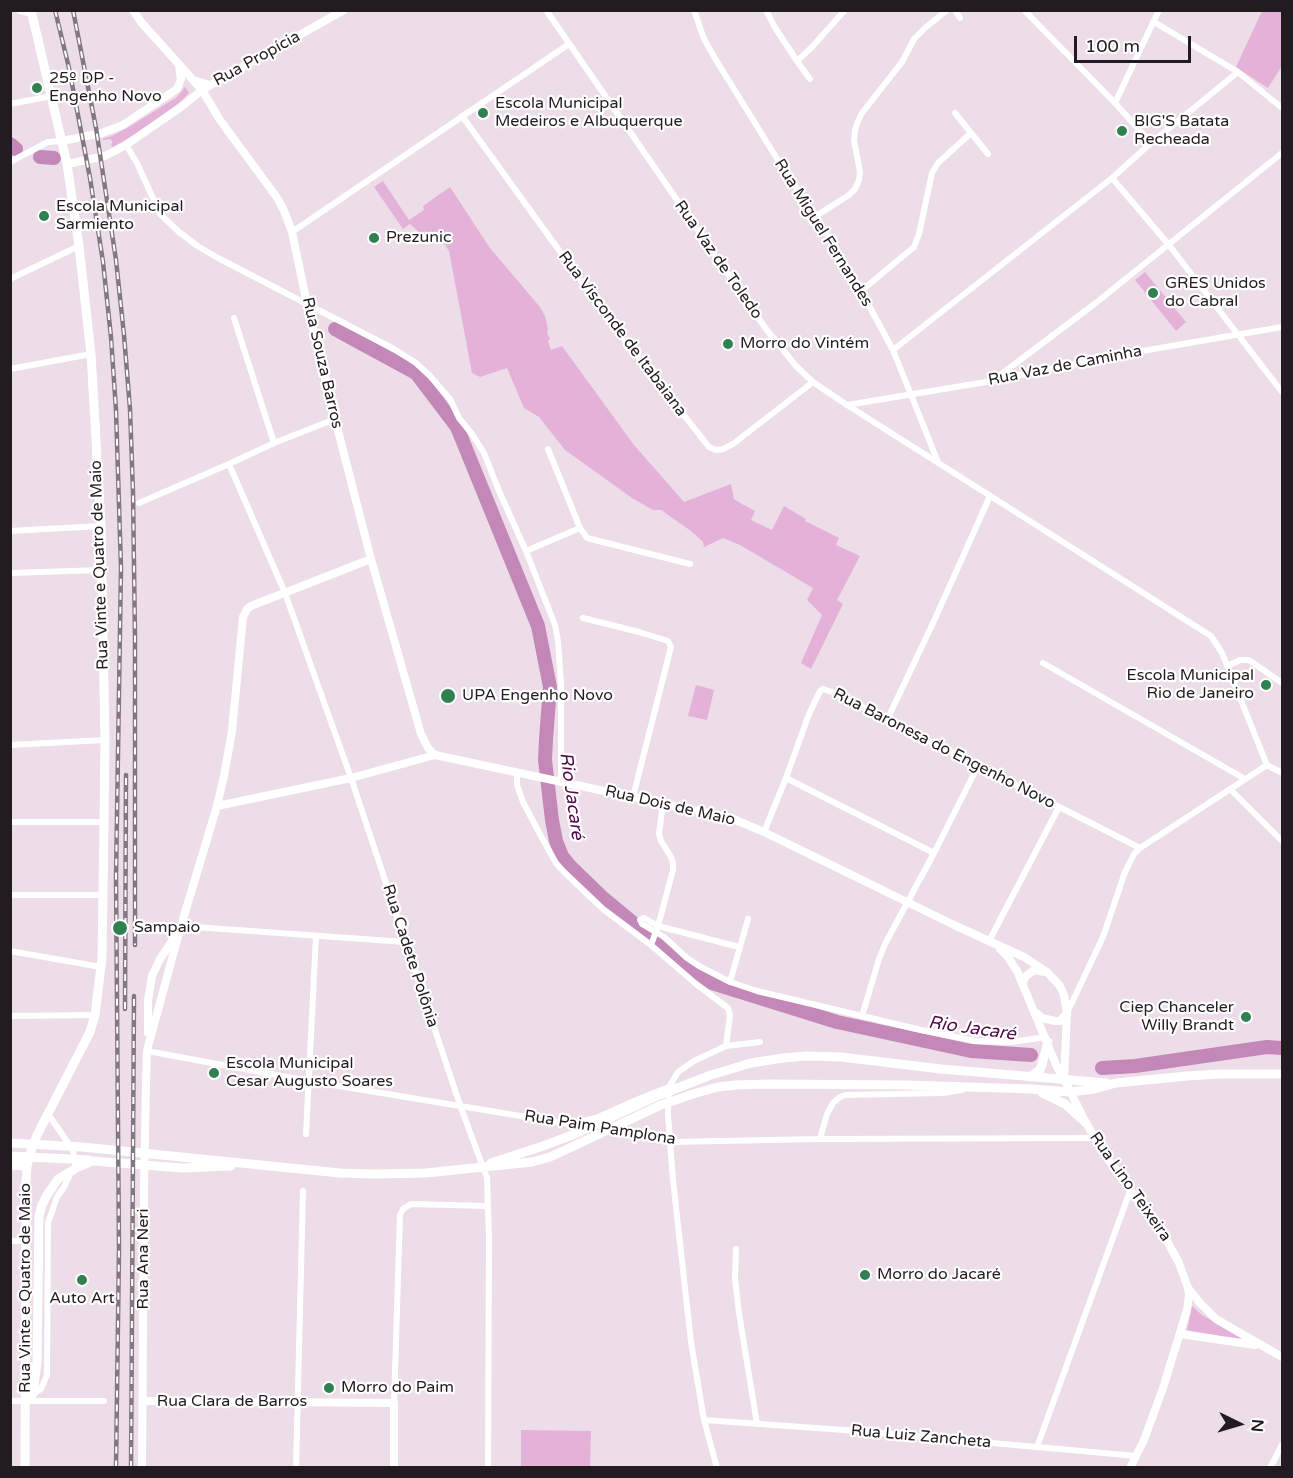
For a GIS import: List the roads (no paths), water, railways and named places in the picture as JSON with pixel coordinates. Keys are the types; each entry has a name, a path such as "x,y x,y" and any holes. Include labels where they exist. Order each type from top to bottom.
{"main road":[{"path":"20,10 31,12"},
{"name":"Rua Souza Barros","path":"133,10 202,90 220,120 278,199 292,232 334,419 371,559 421,734 428,748 435,755"},
{"name":"Rua Vinte e Quatro de Maio","path":"25,1467 29,1398 27,1166 31,1151 48,1114 90,1032 95,1014 101,967 105,822 101,526 91,354 67,164 31,12"},
{"path":"62,141 75,140 123,126 171,94 180,84 181,74 178,62"},
{"path":"193,80 210,85"},
{"path":"67,164 105,156 126,145 202,90"},
{"path":"148,1047 180,928 217,806 232,731 243,617 251,606 371,559"},
{"name":"Rua Dois de Maio","path":"217,806 351,778 435,755"},
{"path":"148,1047 148,1000 152,976 180,928"},
{"path":"1030,1077 1040,1070 1047,1039"},
{"name":"Rua Ana Neri","path":"142,1467 144,1192 148,1047"},
{"path":"478,1167 575,1134 657,1096 711,1075 766,1060 783,1058 822,1056 867,1059 941,1069 1116,1083 1204,1075 1282,1074"},
{"name":"Rua Lino Teixeira","path":"1064,1079 1094,1138 1130,1191 1166,1237 1188,1288 1188,1302 1180,1334 1154,1416 1130,1467"},
{"path":"10,1143 53,1144 340,1173 426,1173 517,1164 550,1157 661,1105 718,1087 756,1084 976,1086 1070,1092 1116,1083"},
{"path":"1031,1089 1059,1100 1086,1123"},
{"path":"10,1156 182,1168 249,1164"},
{"path":"29,1398 37,1363 38,1226 42,1205 58,1179 93,1161"},
{"path":"10,1165 27,1166"}],"street":[{"name":"Rua Propícia","path":"202,90 329,14 344,10"},
{"name":"Rua Vaz de Toledo","path":"546,10 766,329 796,366 813,382 847,405 1211,636 1222,654 1267,765"},
{"name":"Rua Miguel Fernandes","path":"694,10 704,39 716,60 784,170 816,216 893,350 938,462"},
{"path":"766,10 810,80"},
{"path":"797,61 845,10"},
{"path":"816,216 855,189 860,172 855,140 858,121 902,62 914,39 947,10"},
{"path":"955,10 960,18"},
{"path":"1024,10 1151,143"},
{"path":"1115,103 1159,10"},
{"path":"1154,22 1238,72 1282,108"},
{"path":"292,232 569,44"},
{"path":"893,350 1112,178 1238,72"},
{"path":"10,104 52,96"},
{"path":"955,113 988,154"},
{"name":"Rua Visconde de Itabaiana","path":"462,117 613,325 708,447 716,450 733,444 813,382"},
{"path":"861,291 914,247 932,173 971,133"},
{"path":"10,162 48,142 62,141"},
{"path":"126,145 137,163 160,214 172,226 209,253 394,349 416,363 450,399 459,418 484,453 555,625 561,684 557,780"},
{"path":"992,381 1068,325 1282,153"},
{"path":"1112,178 1168,245 1282,392"},
{"path":"10,279 79,246"},
{"path":"234,318 274,443"},
{"name":"Rua Vaz de Caminha","path":"847,405 992,381 1119,355 1282,327"},
{"path":"10,369 91,354"},
{"path":"139,503 334,419"},
{"path":"548,449 584,535 591,540 690,564"},
{"name":"Rua Cadete Polônia","path":"229,464 285,593 351,778 460,1105 487,1178 488,1467"},
{"path":"887,720 918,657 990,496"},
{"path":"10,531 101,526"},
{"path":"526,551 580,528"},
{"path":"10,573 102,570"},
{"path":"583,618 668,641 671,647 633,797"},
{"path":"1227,666 1240,660 1249,660 1282,683"},
{"path":"1043,663 1245,779"},
{"name":"Rua Baronesa do Engenho Novo","path":"764,832 809,714 820,691 826,690 1140,848"},
{"path":"10,745 105,740"},
{"name":"Rua Dois de Maio","path":"435,755 731,818 1024,957 1047,972"},
{"path":"1035,1012 1042,1018 1055,1021 1060,1021 1067,1014 1103,937 1125,872 1134,854 1140,848 1267,765 1282,773"},
{"path":"862,1016 885,945 978,766"},
{"path":"517,772 520,796 556,863 603,909 651,944 696,984 728,1008 730,1015 726,1046"},
{"path":"786,778 934,853"},
{"path":"1230,789 1282,841"},
{"path":"651,944 673,870 671,857 659,834 663,804"},
{"path":"1059,807 993,943 1012,963 1023,983 1064,1079"},
{"path":"10,822 105,822"},
{"path":"10,895 104,895"},
{"path":"640,920 644,918 699,966 730,982 757,991 976,1041 1011,1042 1047,1039"},
{"path":"730,982 748,919"},
{"path":"180,928 405,942"},
{"path":"656,930 739,947"},
{"path":"306,1134 316,936"},
{"path":"10,951 101,967"},
{"path":"1023,983 1025,977 1034,970 1047,972 1060,986 1066,1002 1067,1014 1064,1079"},
{"path":"10,1016 95,1014"},
{"path":"717,1467 704,1420 691,1342 673,1180 668,1114 669,1087 678,1072 694,1061 726,1046 760,1042"},
{"name":"Rua Paim Pamplona","path":"148,1047 309,1081 670,1142 1094,1138"},
{"path":"820,1139 827,1114 833,1103 845,1095 943,1093 976,1086"},
{"path":"569,1124 596,1118 669,1087"},
{"name":"Rua Vinte e Quatro de Maio","path":"29,1398 41,1389 47,1375 48,1223 57,1197 75,1164 74,1150 48,1114"},
{"path":"296,1467 303,1191"},
{"path":"1037,1447 1130,1191"},
{"path":"394,1467 400,1215 403,1209 411,1204 487,1206"},
{"path":"10,1241 26,1241"},
{"path":"735,1249 735,1279 739,1313 758,1424"},
{"path":"1188,1288 1211,1315 1282,1357"},
{"path":"1180,1334 1260,1345"},
{"path":"10,1401 29,1398 104,1401"},
{"name":"Rua Clara de Barros","path":"143,1401 394,1402"},
{"name":"Rua Luiz Zancheta","path":"704,1420 1137,1456"},
{"path":"1270,1467 1282,1446"}],"waterway":[{"name":"Rio Jacaré","path":"10,144 16,149"},
{"name":"Rio Jacaré","path":"40,157 54,158"},
{"name":"Rio Jacaré","path":"335,329 416,373 457,427 538,626 550,687 545,760 552,820 556,841 562,856 570,866 603,898 674,957 712,983 837,1022 971,1051 1031,1055"},
{"name":"Rio Jacaré","path":"1102,1068 1135,1066 1267,1047 1282,1048"}],"railway":[{"path":"55,10 69,68 90,178 103,262 116,410 121,568 116,877 119,1249 116,1468"},
{"path":"73,10 96,128 116,260 130,409 135,637 135,945"},
{"path":"125,1009 126,775"},
{"path":"131,1468 134,996"}],"place":[{"name":"25º DP - Engenho Novo","path":"37,88"},
{"name":"Escola Municipal Medeiros e Albuquerque","path":"483,113"},
{"name":"BIG'S Batata Recheada","path":"1122,131"},
{"name":"Escola Municipal Sarmiento","path":"44,216"},
{"name":"Prezunic","path":"374,238"},
{"name":"GRES Unidos do Cabral","path":"1153,293"},
{"name":"Morro do Vintém","path":"728,344"},
{"name":"Escola Municipal Rio de Janeiro","path":"1266,685"},
{"name":"UPA Engenho Novo","path":"448,696"},
{"name":"Sampaio","path":"120,928"},
{"name":"Ciep Chanceler Willy Brandt","path":"1246,1017"},
{"name":"Escola Municipal Cesar Augusto Soares","path":"214,1073"},
{"name":"Morro do Jacaré","path":"865,1275"},
{"name":"Auto Art","path":"82,1280"},
{"name":"Morro do Paim","path":"329,1388"}]}
